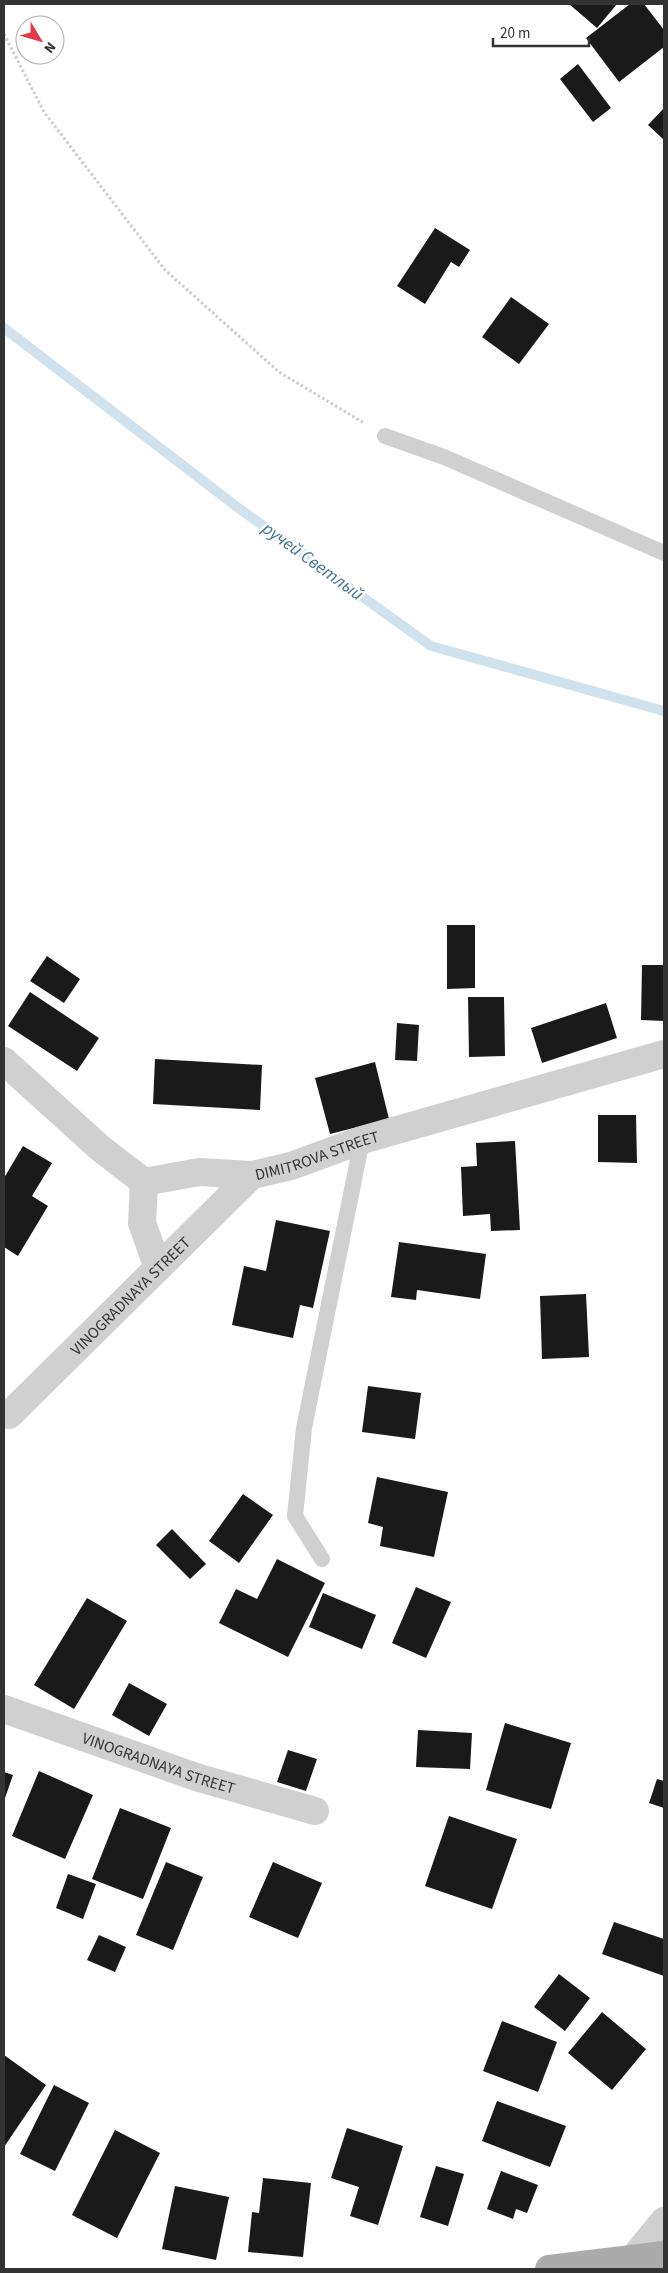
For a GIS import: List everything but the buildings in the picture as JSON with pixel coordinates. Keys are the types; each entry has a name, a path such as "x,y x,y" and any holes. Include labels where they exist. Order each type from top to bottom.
{"main road":[{"path":"549,2269 664,2255"}],"street":[{"name":"DIMITROVA STREET","path":"144,1182 199,1172 252,1175 291,1166 362,1140 664,1054"},
{"path":"4,1061 100,1148 144,1182 142,1224 158,1268"},
{"name":"VINOGRADNAYA STREET","path":"9,1415 252,1175"},
{"name":"VINOGRADNAYA STREET","path":"4,1709 196,1777 315,1811"},
{"path":"632,2260 664,2221"}],"lane":[{"path":"385,436 444,457 664,553"},
{"path":"322,1559 295,1516 304,1428 362,1140"}],"path":[{"path":"4,34 44,112 164,270 279,372 385,436"}],"waterway":[{"name":"ручей Светлый","path":"4,328 237,507 431,646 664,711"}]}
